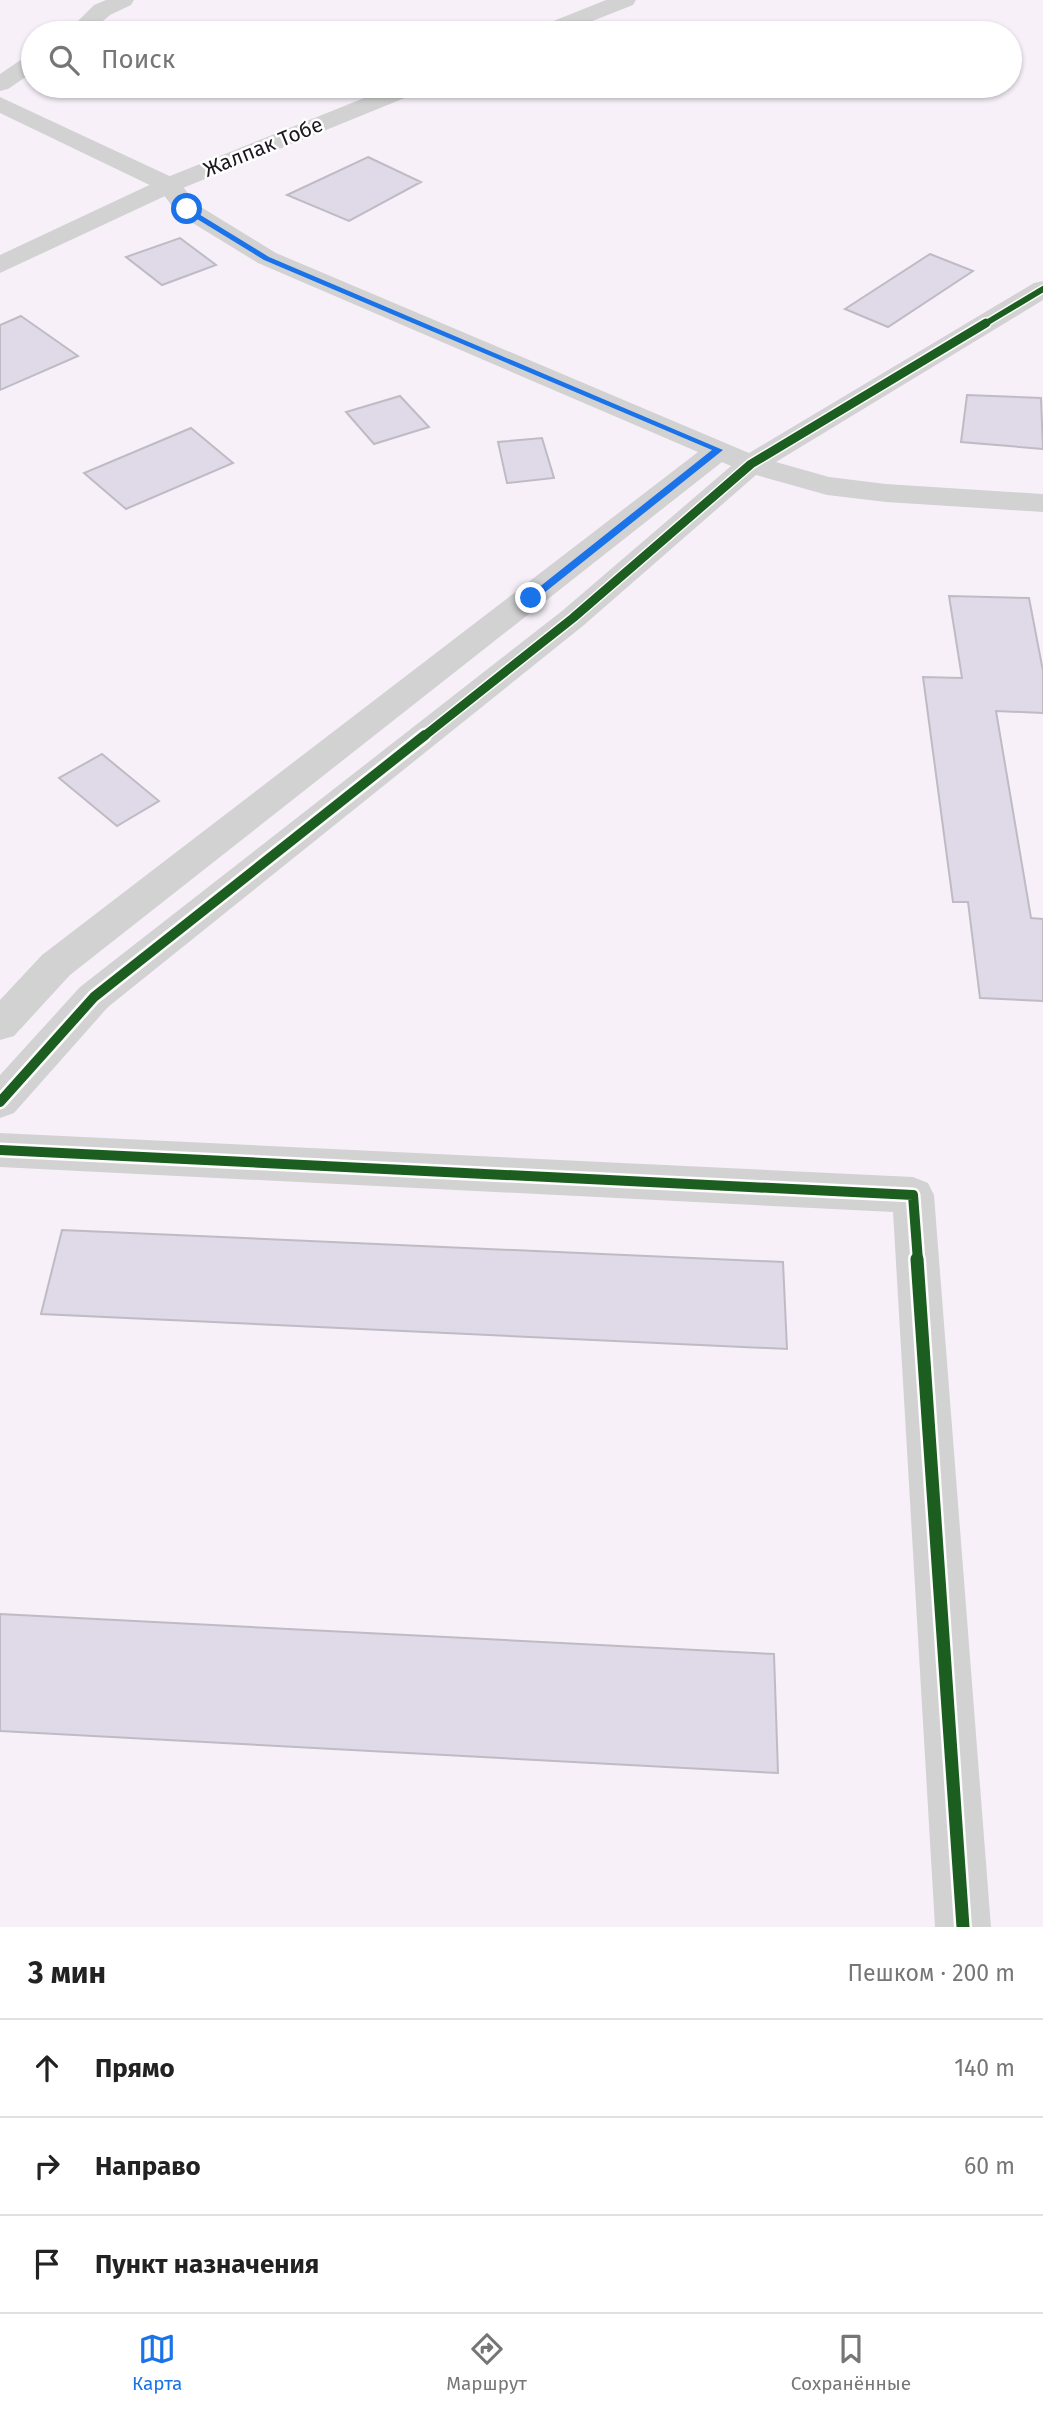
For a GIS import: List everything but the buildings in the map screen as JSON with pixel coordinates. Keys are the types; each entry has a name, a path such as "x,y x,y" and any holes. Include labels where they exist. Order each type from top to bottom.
{"street":[{"path":"86,21 97,5 122,0"},
{"path":"573,21 625,0"},
{"path":"0,84 21,70"},
{"name":"Жалпак Тобе","path":"0,265 169,186 385,98"},
{"path":"0,104 169,186 187,209 267,258 751,464 839,488 886,494 1043,503"},
{"path":"0,1102 94,997 573,618 751,464 1043,289"},
{"path":"0,1025 56,965 719,450"},
{"path":"0,1150 913,1195 963,1927"}],"cycle path":[{"path":"0,1102 94,997 573,618 751,464 1043,289"},
{"path":"0,1150 913,1195 963,1927"}],"route":[{"path":"187,209 267,258 719,450 531,598"}]}
